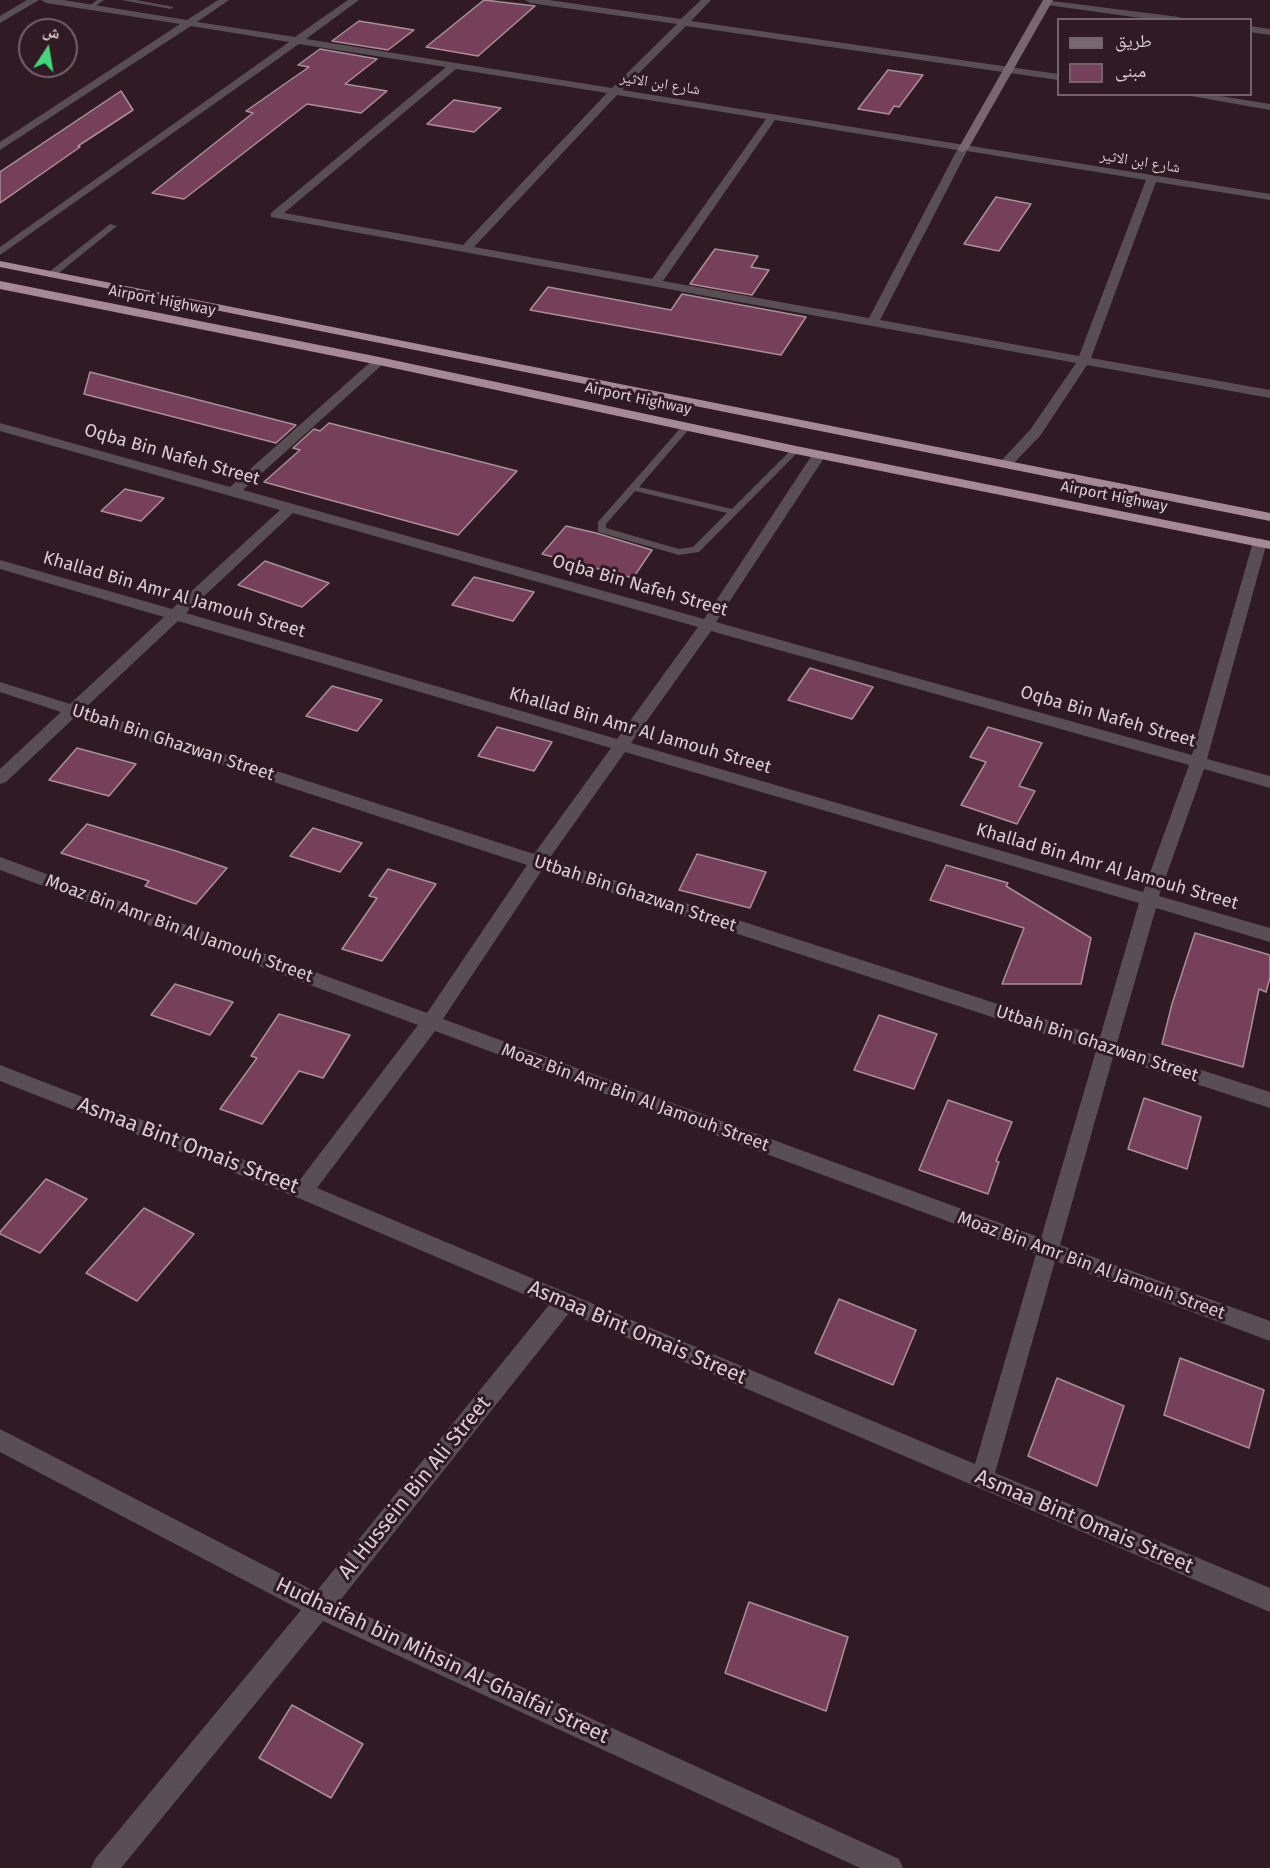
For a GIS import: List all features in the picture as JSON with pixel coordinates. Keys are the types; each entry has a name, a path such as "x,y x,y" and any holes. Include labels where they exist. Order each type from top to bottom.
{"highway":[{"name":"Airport Highway","path":"0,264 1270,517"},
{"name":"Airport Highway","path":"2,287 379,361 796,450 1265,543"}],"street":[{"path":"0,20 34,0"},
{"name":"شارع ابن الاثير","path":"46,0 1270,197"},
{"path":"0,147 224,0"},
{"path":"0,252 354,0"},
{"path":"530,0 1057,77"},
{"path":"466,249 614,92 706,0"},
{"path":"872,324 963,149 1047,1 1165,18"},
{"path":"1252,29 1270,32"},
{"path":"453,66 275,215 1270,394"},
{"path":"1199,96 1270,106"},
{"path":"655,284 772,118"},
{"path":"1005,464 1035,433 1083,362 1152,179"},
{"path":"233,492 379,361"},
{"name":"Oqba Bin Nafeh Street","path":"0,427 1270,782"},
{"path":"303,1191 430,1023 538,862 707,625 819,454"},
{"path":"0,778 290,508"},
{"path":"982,1479 1149,900 1198,762 1265,543"},
{"name":"Khallad Bin Amr Al Jamouh Street","path":"0,564 1270,935"},
{"name":"Utbah Bin Ghazwan Street","path":"0,687 1270,1100"},
{"name":"Moaz Bin Amr Bin Al Jamouh Street","path":"0,862 430,1023 1270,1331"},
{"name":"Asmaa Bint Omais Street","path":"0,1073 303,1191 1270,1600"},
{"name":"Al Hussein Bin Ali Street","path":"104,1868 320,1607 565,1302"},
{"name":"Hudhaifah bin Mihsin Al-Ghalfai Street","path":"0,1440 320,1607 890,1868"}],"lane":[{"path":"91,7 101,0"},
{"path":"124,0 171,7"},
{"path":"52,274 113,226"},
{"path":"687,426 600,526 601,530 687,552 696,550 796,450"},
{"path":"633,488 734,512"}],"building":[{"path":"484,0 535,6 478,56 426,47"},
{"path":"359,21 414,30 388,50 332,41"},
{"path":"320,49 377,59 345,84 387,91 361,113 307,104 184,199 152,193 253,113 246,111 309,67 298,65"},
{"path":"888,70 923,75 899,107 894,106 889,114 858,109"},
{"path":"121,91 133,110 78,146 80,147 0,203 0,172"},
{"path":"454,100 501,108 474,132 427,124"},
{"path":"996,197 1031,204 999,251 964,244"},
{"path":"715,249 758,256 751,267 769,270 752,295 690,284"},
{"path":"548,287 671,310 682,294 806,317 781,355 530,310"},
{"path":"90,372 296,425 276,443 84,394"},
{"path":"329,423 517,471 458,535 264,482 300,450 293,448 314,429 320,431"},
{"path":"125,489 164,498 141,521 101,511"},
{"path":"566,526 652,550 633,578 542,554"},
{"path":"265,561 329,583 302,607 238,585"},
{"path":"474,577 534,592 513,621 452,605"},
{"path":"810,668 873,687 852,719 788,700"},
{"path":"332,686 382,700 357,731 306,716"},
{"path":"497,727 552,742 534,771 478,756"},
{"path":"988,727 1042,743 1019,786 1035,791 1017,824 961,805 986,762 970,757"},
{"path":"77,748 136,764 109,796 49,780"},
{"path":"87,824 227,868 196,904 145,886 149,881 61,853"},
{"path":"313,828 362,843 340,872 290,856"},
{"path":"697,854 766,872 750,908 679,890"},
{"path":"946,865 1008,883 1006,886 1091,938 1081,984 1002,984 1024,928 930,900"},
{"path":"388,869 436,884 382,961 342,949 377,898 369,896"},
{"path":"1195,933 1270,955 1270,978 1266,992 1259,989 1243,1067 1162,1044 1172,1004"},
{"path":"175,984 233,1002 210,1035 151,1015"},
{"path":"279,1014 350,1035 323,1078 299,1071 262,1124 220,1109 257,1058 251,1056"},
{"path":"879,1015 937,1034 914,1089 854,1070"},
{"path":"1144,1098 1201,1117 1187,1169 1128,1149"},
{"path":"948,1100 1012,1122 996,1161 999,1162 988,1194 919,1170"},
{"path":"46,1179 87,1199 40,1253 0,1232"},
{"path":"144,1208 194,1234 137,1301 86,1273"},
{"path":"839,1299 916,1330 893,1385 815,1353"},
{"path":"1180,1358 1264,1390 1249,1448 1164,1415"},
{"path":"1057,1378 1124,1406 1097,1486 1028,1456"},
{"path":"749,1602 848,1637 826,1711 725,1673"},
{"path":"292,1705 363,1744 331,1798 259,1758"}]}
